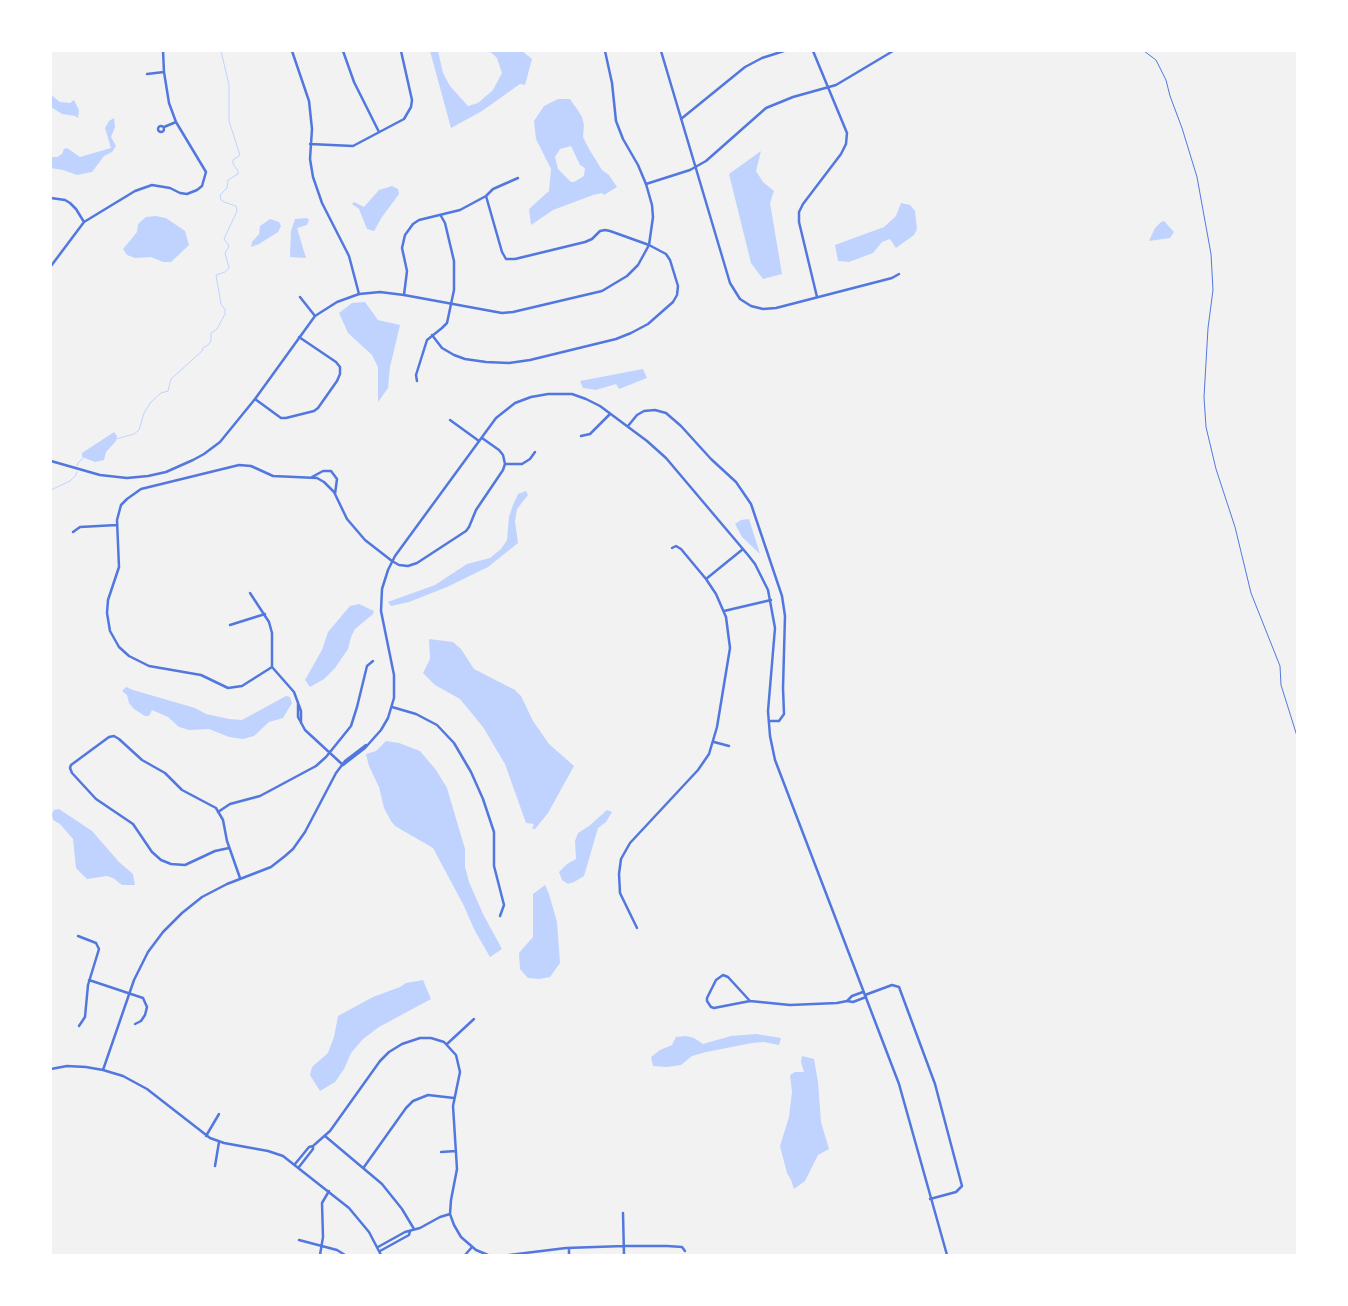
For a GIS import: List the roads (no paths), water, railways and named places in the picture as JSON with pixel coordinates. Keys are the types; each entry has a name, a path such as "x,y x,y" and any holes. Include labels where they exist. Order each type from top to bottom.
{"street":[{"path":"51,266 84,222 143,188 152,185 160,186 187,194 202,186 206,172 176,122 169,103 163,51"},
{"path":"292,51 309,101 312,128 310,159 313,177 322,203 349,256 359,294"},
{"path":"343,51 354,82 379,132"},
{"path":"310,144 353,146 404,119 411,107 412,100 401,51"},
{"path":"51,461 118,477 148,476 166,472 204,454 220,442 255,399 315,316 337,302 359,294 380,292 496,312 513,312 602,291 627,276 638,264 649,245 653,217 652,205 638,165 623,139 616,121 612,83 605,51"},
{"path":"661,51 730,283 740,299 750,306 763,309 892,278 898,274"},
{"path":"681,119 745,67 762,58 784,51"},
{"path":"813,51 847,133 846,144 841,154 799,212 799,222 817,297"},
{"path":"646,184 695,167 706,160 766,108 793,97 829,87 854,76 893,51"},
{"path":"147,74 164,72"},
{"path":"164,128 176,122"},
{"path":"404,295 407,271 402,248 405,235 413,224 420,220 460,210 486,196 493,189 518,178"},
{"path":"432,335 442,348 454,355 486,362 508,363 538,358 616,339 630,333 648,324 662,312 673,302 679,290 670,260 666,254 649,245 605,230 585,242 515,259 506,259 502,252 486,196"},
{"path":"51,198 65,200 70,203 76,208 84,222"},
{"path":"417,381 416,375 425,344 432,335 447,323 455,278 454,261 445,223 441,216"},
{"path":"300,297 315,316"},
{"path":"255,399 281,418 286,418 314,411 337,381 340,367 336,362 299,337"},
{"path":"103,1070 137,971 148,952 171,923 202,897 240,878 271,867 293,849 305,832 336,773 343,765 353,759 385,724 392,707 395,692 382,622 381,605 384,583 392,562 496,418 523,400 538,395 572,394 591,401 628,426 666,458 743,548 758,568 766,585 771,600 775,628 768,721 777,768 899,1084 947,1255"},
{"path":"628,426 637,415 644,411 655,410 666,413 736,482 750,504 780,591 785,616 784,714 779,721 768,721"},
{"path":"581,436 590,434 610,414"},
{"path":"450,420 479,441"},
{"path":"272,667 242,686 228,688 202,675 148,666 138,662 124,652 113,637 107,616 108,600 118,567 118,515 122,505 130,496 141,489 244,465 251,466 273,476 312,477 324,482 335,494 350,524 369,544 392,562 404,566 417,563 466,531 469,527 476,510 503,470 505,464 503,455 499,450 482,438"},
{"path":"505,464 522,464 530,459 535,452"},
{"path":"312,477 323,470 331,472 337,479 335,494"},
{"path":"73,532 80,527 117,525"},
{"path":"637,928 620,893 619,874 623,854 633,840 703,764 714,742 730,648 729,628 724,611 706,579 681,550 676,546 672,548"},
{"path":"706,579 743,548"},
{"path":"250,593 265,614 272,633 272,667 294,692 301,711 301,723 305,730 343,765"},
{"path":"724,611 771,600"},
{"path":"230,625 265,614"},
{"path":"218,812 230,804 264,794 316,766 330,753 346,734 352,723 367,666 373,662"},
{"path":"392,707 416,714 437,725 454,743 471,772 483,799 494,832 494,866 504,905 500,916"},
{"path":"229,848 215,851 185,864 171,864 161,860 152,852 132,824 96,799 72,774 71,765 109,737 114,736 119,739 142,760 165,773 182,790 212,804 223,820 229,848 240,878"},
{"path":"714,742 729,746"},
{"path":"78,936 96,942 99,949 89,980 85,1017 79,1026"},
{"path":"750,1001 728,977 723,975 716,980 707,1001 714,1008 750,1001 785,1005 853,1002 864,995 892,985 899,987 935,1084 962,1186 956,1192 930,1199"},
{"path":"89,980 143,998 147,1003 146,1011 143,1019 135,1024"},
{"path":"847,1001 852,996 864,995"},
{"path":"447,1044 474,1019"},
{"path":"295,1164 309,1147 325,1136 380,1061 389,1052 406,1042 424,1037 435,1038 447,1044 456,1055 460,1068 453,1109 457,1175 450,1214 459,1233 472,1247 488,1255"},
{"path":"51,1069 67,1066 103,1070 123,1076 147,1089 206,1136 219,1142 275,1153 295,1164 356,1215 378,1247 380,1253 408,1235 414,1228 420,1228 440,1217 450,1214"},
{"path":"364,1167 413,1101 428,1095 454,1098"},
{"path":"206,1136 219,1114"},
{"path":"325,1136 386,1187 414,1228"},
{"path":"215,1166 219,1142"},
{"path":"299,1167 313,1149 313,1146"},
{"path":"441,1152 456,1151"},
{"path":"320,1255 323,1245 322,1203 329,1191"},
{"path":"623,1213 624,1255"},
{"path":"378,1247 410,1231"},
{"path":"299,1240 323,1245 345,1255"},
{"path":"509,1255 569,1248 624,1246 675,1246 682,1247 685,1251"},
{"path":"465,1255 472,1247"},
{"path":"569,1248 569,1255"}],"lane":[{"path":"1144,51 1156,60 1166,80 1197,177 1211,254 1213,290 1208,328 1204,397 1206,427 1216,470 1235,527 1251,594 1280,666 1281,685 1297,736"}],"water":[{"path":"430,51 438,51 443,73 450,86 468,106 478,103 493,90 502,73 497,58 487,51 522,51 532,59 525,85 520,84 482,111 451,128"},
{"path":"51,95 60,102 70,103 74,100 79,110 78,118 62,114 51,107"},
{"path":"558,99 570,99 582,117 584,125 583,137 589,149 602,170 609,175 617,187 604,195 602,193 593,195 553,210 531,225 529,209 549,191 551,169 536,139 534,121 544,106","holes":["571,146 580,165 585,168 584,176 571,182 558,169 555,157 560,149"]},
{"path":"114,118 115,127 111,137 116,146 112,152 104,156 92,172 77,175 51,168 51,157 57,157 67,148 80,157 111,148 105,128 109,121"},
{"path":"761,151 756,171 763,182 774,191 770,203 782,274 763,279 751,263 729,174"},
{"path":"392,186 398,189 399,194 374,231 367,229 359,209 352,204 354,202 364,207 379,190"},
{"path":"901,203 910,205 915,211 917,229 914,235 896,248 890,239 882,242 873,253 849,262 838,261 835,245 884,227 896,216"},
{"path":"146,217 166,218 185,231 189,245 171,262 163,262 151,257 135,258 127,255 123,249 137,232 138,224"},
{"path":"307,218 309,220 307,225 297,228 306,258 290,257 291,231 295,219"},
{"path":"270,219 279,222 281,226 278,232 251,247 252,242 259,234 260,226"},
{"path":"1164,221 1174,232 1170,238 1149,241 1155,228"},
{"path":"365,302 378,320 400,325 390,367 388,388 378,402 378,367 372,355 348,333 339,313 352,303"},
{"path":"643,369 647,378 619,389 616,384 596,390 583,388 580,381"},
{"path":"114,432 117,436 116,441 106,452 104,460 95,462 82,457 82,453"},
{"path":"526,491 528,495 517,509 515,521 518,543 488,567 447,587 409,602 391,606 388,602 435,585 467,564 490,558 501,549 507,540 509,517 513,505 518,494"},
{"path":"749,519 760,554 742,537 735,524 741,520"},
{"path":"359,604 374,611 373,614 355,629 348,649 335,668 324,679 310,687 305,680 322,650 328,632 350,606"},
{"path":"429,639 453,642 461,649 474,669 515,690 521,696 533,721 549,744 574,766 548,813 535,829 532,829 534,824 526,823 505,764 483,727 460,699 435,685 423,673 430,659"},
{"path":"126,687 195,708 206,714 229,719 242,720 286,696 290,697 292,703 283,718 269,722 254,736 243,739 229,737 209,729 189,730 179,727 168,717 152,710 149,716 145,716 134,709 129,703 127,695 122,691"},
{"path":"386,741 399,743 420,751 436,770 447,788 465,849 465,867 469,882 483,914 502,949 490,957 433,848 395,826 384,808 379,787 369,766 366,754 376,751"},
{"path":"59,809 92,831 119,862 133,874 135,885 122,885 107,876 87,879 76,868 73,839 60,824 53,820 52,814 54,810"},
{"path":"607,810 612,812 606,822 598,828 584,876 568,884 562,880 559,872 576,859 575,841 578,833"},
{"path":"545,885 557,922 560,963 550,977 528,978 520,969 519,953 533,937 533,894"},
{"path":"423,980 431,999 379,1027 363,1039 351,1053 344,1069 335,1082 320,1091 310,1075 312,1067 328,1053 334,1037 338,1016 373,997 406,983"},
{"path":"756,1034 781,1038 779,1045 764,1042 752,1043 692,1056 681,1065 653,1066 651,1057 660,1050 672,1045 676,1037 686,1036 694,1038 703,1044 731,1036"},
{"path":"802,1056 814,1059 821,1122 829,1149 818,1155 805,1181 794,1189 787,1173 780,1146 789,1117 792,1092 790,1075 795,1072 804,1072 801,1062"}],"waterway":[{"path":"116,439 134,434 139,430 144,413 151,402 161,393 168,391 171,379 208,345 211,341 211,333 217,329 225,314 221,304 216,275 225,272 229,268 225,253 229,246 224,239 237,211 236,206 221,200 220,195 227,188 228,180 238,174 233,160 240,155 229,121 229,85 221,51"},
{"path":"77,466 83,458"},
{"path":"51,490 70,481 77,472"}]}
